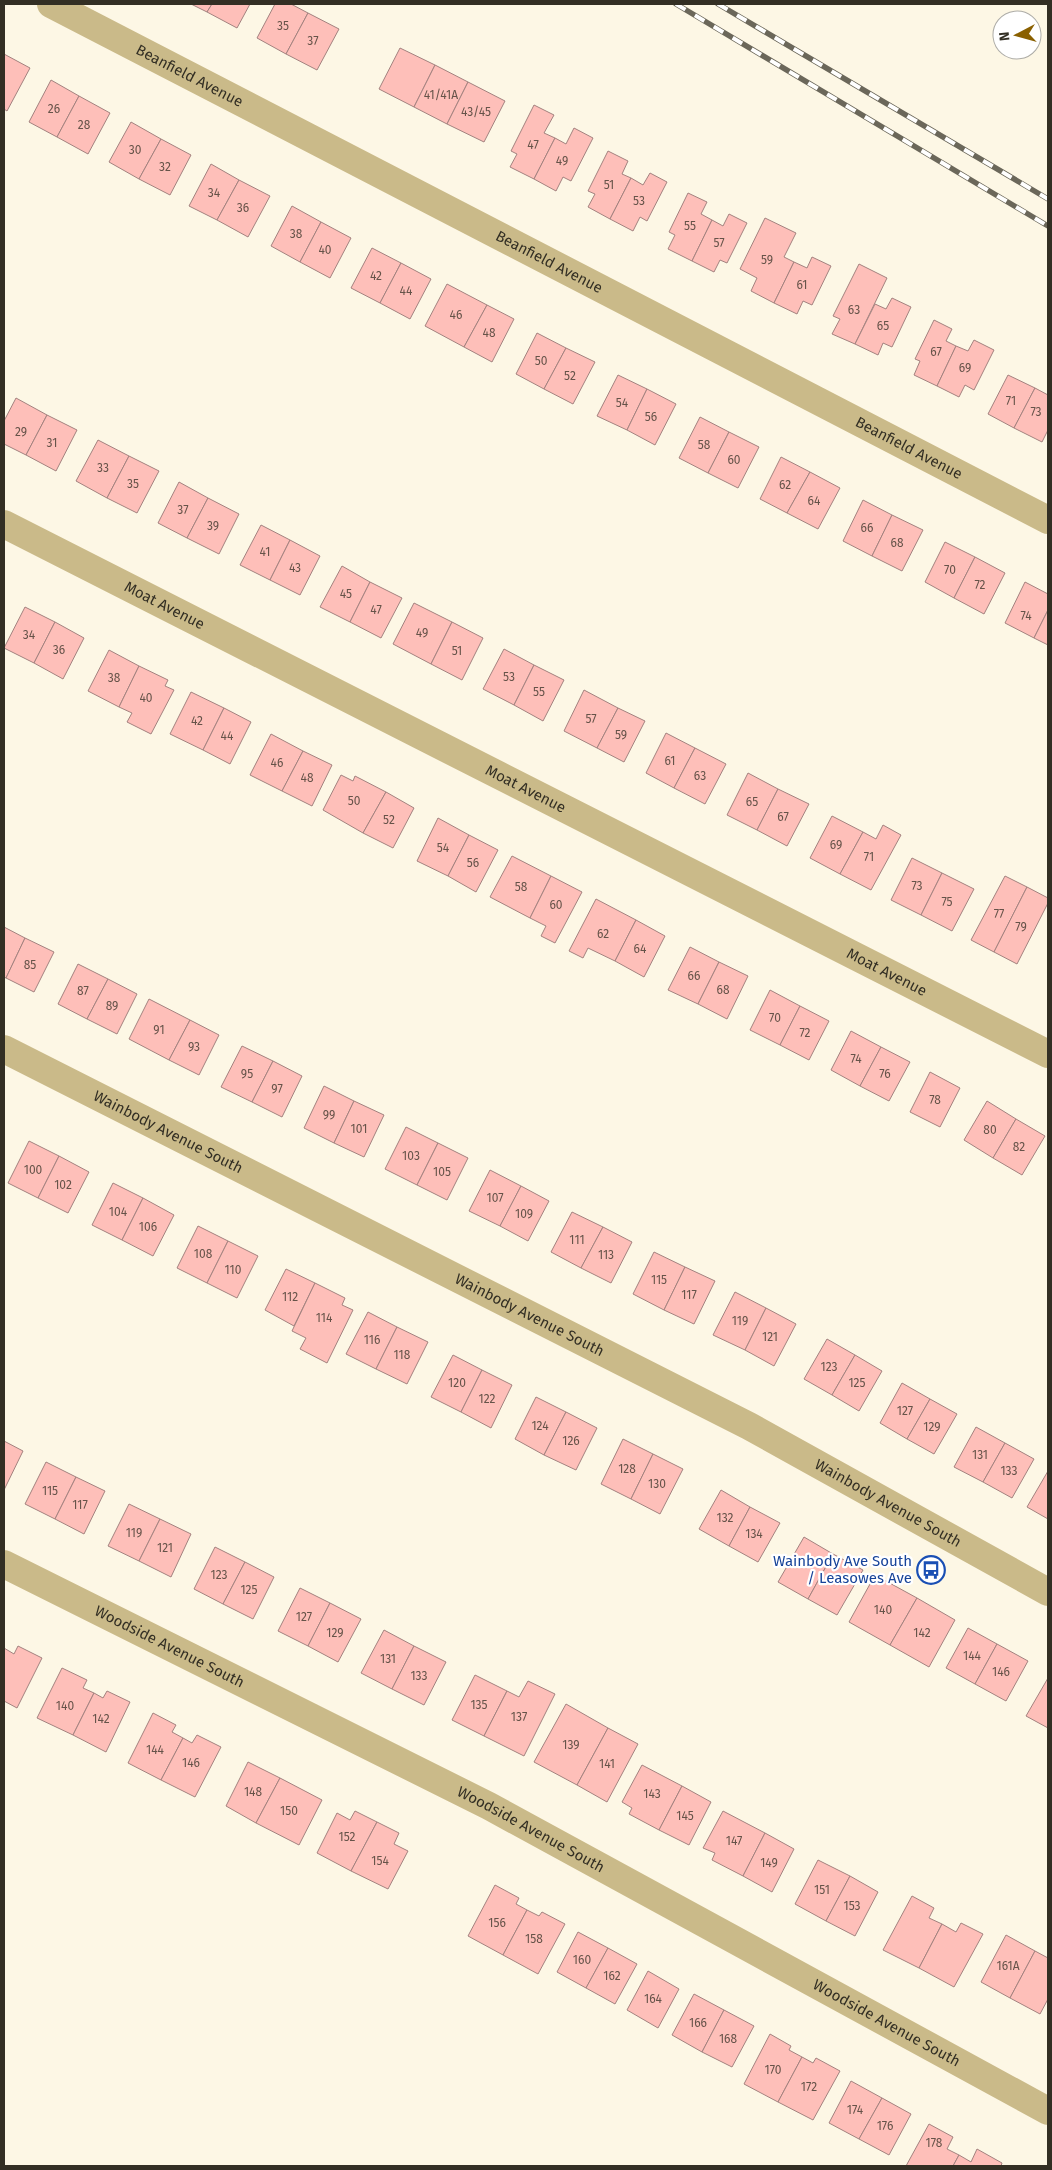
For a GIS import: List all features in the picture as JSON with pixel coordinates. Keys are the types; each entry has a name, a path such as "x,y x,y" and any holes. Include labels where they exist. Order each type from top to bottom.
{"street":[{"name":"Beanfield Avenue","path":"51,4 1048,520"},
{"name":"Moat Avenue","path":"4,524 1045,1046"},
{"name":"Wainbody Avenue South","path":"4,1049 749,1426 1048,1592"},
{"name":"Woodside Avenue South","path":"4,1564 489,1806 1048,2111"}],"building":[{"path":"191,4 212,4 207,12"},
{"path":"212,4 250,4 237,28 207,12"},
{"path":"275,4 291,4 308,13 286,54 257,38"},
{"path":"308,13 339,29 317,70 286,54"},
{"path":"400,48 435,65 414,107 379,89"},
{"path":"4,54 30,68 7,111 4,109"},
{"path":"435,65 468,82 447,124 414,107"},
{"path":"51,80 79,96 57,137 29,122"},
{"path":"468,82 505,101 484,142 447,124"},
{"path":"79,96 110,113 88,154 57,137"},
{"path":"534,105 554,115 544,133 555,138 534,179 510,167 517,154 511,151"},
{"path":"131,122 161,139 139,179 109,162"},
{"path":"574,128 593,138 571,181 563,177 556,191 534,179 555,138 566,144"},
{"path":"161,139 191,155 170,195 139,179"},
{"path":"608,151 628,161 622,174 631,178 610,219 588,207 595,194 588,191"},
{"path":"211,164 239,180 217,220 189,206"},
{"path":"650,173 667,182 647,221 640,217 633,231 610,219 631,178 643,185"},
{"path":"239,180 270,196 248,237 217,220"},
{"path":"688,193 707,202 701,214 712,220 692,261 668,249 675,235 669,232"},
{"path":"292,206 321,222 300,262 271,246"},
{"path":"729,214 747,223 727,263 720,260 714,272 692,261 712,220 723,226"},
{"path":"765,218 796,233 784,257 794,262 774,303 751,291 757,278 740,269"},
{"path":"321,222 351,238 330,278 300,262"},
{"path":"372,248 401,263 380,303 351,288"},
{"path":"812,257 831,266 812,305 803,301 797,314 774,303 794,262 807,268"},
{"path":"401,263 431,279 410,319 380,303"},
{"path":"859,264 887,278 855,344 832,334 840,319 833,316"},
{"path":"447,284 487,305 464,347 425,326"},
{"path":"892,298 911,307 892,347 883,343 878,355 855,344 875,304 886,309"},
{"path":"487,305 514,319 492,362 464,347"},
{"path":"934,320 952,329 946,341 956,346 937,386 914,375 920,361 915,359"},
{"path":"537,333 566,348 544,389 516,374"},
{"path":"974,340 994,350 974,390 965,385 959,397 937,386 956,346 968,351"},
{"path":"566,348 595,362 573,404 544,389"},
{"path":"618,375 647,389 627,430 597,416"},
{"path":"1008,375 1035,388 1014,428 988,414"},
{"path":"1035,388 1048,395 1048,430 1042,442 1014,428"},
{"path":"647,389 676,404 655,445 627,430"},
{"path":"16,398 47,415 26,455 4,444 4,421"},
{"path":"47,415 77,430 56,471 26,455"},
{"path":"700,417 729,432 708,473 679,458"},
{"path":"729,432 759,447 738,488 708,473"},
{"path":"98,440 129,456 107,498 76,481"},
{"path":"129,456 159,471 137,513 107,498"},
{"path":"781,457 810,472 787,513 760,499"},
{"path":"810,472 840,488 818,529 787,513"},
{"path":"179,482 208,498 187,538 158,523"},
{"path":"208,498 239,514 219,554 187,538"},
{"path":"863,500 892,515 872,556 843,541"},
{"path":"892,515 923,530 902,571 872,556"},
{"path":"261,525 290,540 270,580 240,565"},
{"path":"290,540 320,556 300,595 270,580"},
{"path":"945,542 975,557 954,598 925,582"},
{"path":"975,557 1005,573 984,614 954,598"},
{"path":"342,566 370,582 350,622 320,607"},
{"path":"370,582 402,598 381,638 350,622"},
{"path":"1025,582 1048,594 1048,610 1034,638 1005,623"},
{"path":"414,603 452,622 431,664 393,644"},
{"path":"25,607 55,622 34,663 4,648"},
{"path":"1048,610 1048,645 1034,638"},
{"path":"55,622 84,638 63,679 34,663"},
{"path":"452,622 483,638 462,680 431,664"},
{"path":"504,649 534,665 514,705 483,689"},
{"path":"109,650 139,666 119,707 88,691"},
{"path":"534,665 564,680 543,721 514,705"},
{"path":"139,666 168,680 165,686 174,690 151,734 127,722 132,713 119,707"},
{"path":"584,690 618,708 597,748 564,731"},
{"path":"191,692 224,708 203,750 170,734"},
{"path":"224,708 251,722 230,764 203,750"},
{"path":"618,708 645,721 624,762 597,748"},
{"path":"666,733 695,748 674,788 646,773"},
{"path":"271,734 303,751 282,791 250,775"},
{"path":"695,748 726,764 705,804 674,788"},
{"path":"303,751 332,765 312,806 282,791"},
{"path":"748,773 778,789 757,830 727,815"},
{"path":"341,775 353,781 355,776 386,792 363,833 323,810"},
{"path":"778,789 809,804 787,846 757,830"},
{"path":"386,792 414,808 393,848 363,833"},
{"path":"832,816 863,832 840,874 810,858"},
{"path":"438,818 469,835 448,876 417,861"},
{"path":"883,825 901,835 871,890 840,874 863,832 876,839"},
{"path":"469,835 498,850 476,892 448,876"},
{"path":"512,856 551,876 530,918 490,897"},
{"path":"912,858 942,873 921,915 891,900"},
{"path":"942,873 974,889 952,931 921,915"},
{"path":"551,876 582,892 555,943 541,936 546,926 530,918"},
{"path":"1005,876 1027,887 994,952 971,940"},
{"path":"1027,887 1048,898 1048,903 1017,964 994,952"},
{"path":"596,899 636,920 615,961 588,948 583,958 569,951"},
{"path":"636,920 665,936 644,977 615,961"},
{"path":"4,927 25,938 6,978 4,977"},
{"path":"25,938 54,952 34,992 6,978"},
{"path":"690,947 719,962 698,1004 668,990"},
{"path":"719,962 748,976 727,1019 698,1004"},
{"path":"78,964 108,979 87,1019 58,1004"},
{"path":"108,979 137,994 117,1034 87,1019"},
{"path":"770,990 800,1006 780,1045 750,1030"},
{"path":"149,999 190,1020 169,1060 129,1039"},
{"path":"800,1006 829,1021 809,1060 780,1045"},
{"path":"190,1020 219,1035 199,1075 169,1060"},
{"path":"851,1031 881,1047 860,1086 831,1070"},
{"path":"242,1046 273,1061 252,1102 221,1087"},
{"path":"881,1047 910,1062 889,1101 860,1086"},
{"path":"273,1061 302,1076 282,1117 252,1102"},
{"path":"930,1072 960,1088 940,1127 910,1112"},
{"path":"324,1086 354,1101 334,1143 304,1128"},
{"path":"354,1101 384,1115 364,1157 334,1143"},
{"path":"987,1101 1016,1119 993,1158 964,1140"},
{"path":"1016,1119 1045,1136 1022,1175 993,1158"},
{"path":"406,1127 438,1143 417,1185 385,1169"},
{"path":"29,1141 59,1156 38,1198 8,1183"},
{"path":"438,1143 468,1158 447,1200 417,1185"},
{"path":"59,1156 89,1172 68,1213 38,1198"},
{"path":"490,1170 521,1186 500,1226 469,1211"},
{"path":"113,1183 143,1198 122,1240 92,1225"},
{"path":"521,1186 549,1201 528,1241 500,1226"},
{"path":"143,1198 174,1215 153,1256 122,1240"},
{"path":"572,1212 603,1227 581,1268 551,1252"},
{"path":"198,1226 228,1241 207,1283 177,1268"},
{"path":"603,1227 632,1242 611,1283 581,1268"},
{"path":"228,1241 258,1256 237,1298 207,1283"},
{"path":"654,1252 685,1267 664,1310 633,1294"},
{"path":"685,1267 715,1281 694,1324 664,1310"},
{"path":"286,1269 315,1283 294,1326 265,1310"},
{"path":"315,1283 345,1298 342,1305 353,1310 327,1363 300,1349 306,1338 292,1331"},
{"path":"735,1292 766,1308 745,1350 713,1335"},
{"path":"766,1308 796,1324 774,1366 745,1350"},
{"path":"368,1312 397,1327 376,1369 346,1354"},
{"path":"397,1327 428,1342 407,1384 376,1369"},
{"path":"827,1339 855,1355 832,1395 804,1379"},
{"path":"453,1355 482,1370 461,1412 431,1397"},
{"path":"855,1355 882,1371 859,1411 832,1395"},
{"path":"482,1370 512,1385 491,1428 461,1412"},
{"path":"902,1383 930,1399 907,1439 880,1423"},
{"path":"536,1397 566,1412 544,1455 515,1439"},
{"path":"930,1399 957,1414 934,1454 907,1439"},
{"path":"566,1412 597,1428 576,1470 544,1455"},
{"path":"976,1427 1005,1443 983,1482 954,1467"},
{"path":"623,1439 653,1454 631,1499 601,1484"},
{"path":"4,1441 23,1451 4,1490"},
{"path":"1005,1443 1034,1459 1012,1498 983,1482"},
{"path":"653,1454 683,1469 660,1514 631,1499"},
{"path":"46,1462 76,1477 55,1519 25,1504"},
{"path":"1048,1471 1048,1519 1027,1507"},
{"path":"76,1477 105,1491 84,1534 55,1519"},
{"path":"721,1490 750,1507 729,1546 699,1529"},
{"path":"129,1504 160,1519 139,1561 108,1546"},
{"path":"750,1507 780,1523 758,1562 729,1546"},
{"path":"160,1519 191,1534 171,1577 139,1561"},
{"path":"804,1537 833,1554 808,1599 778,1582"},
{"path":"215,1547 245,1562 223,1604 194,1589"},
{"path":"833,1554 863,1570 837,1615 808,1599"},
{"path":"245,1562 274,1577 253,1619 223,1604"},
{"path":"875,1575 917,1598 890,1645 849,1622"},
{"path":"300,1588 330,1603 308,1646 278,1631"},
{"path":"917,1598 955,1620 929,1667 890,1645"},
{"path":"330,1603 361,1619 338,1662 308,1646"},
{"path":"968,1628 997,1644 975,1684 946,1668"},
{"path":"384,1630 414,1646 392,1689 361,1673"},
{"path":"997,1644 1028,1661 1006,1701 975,1684"},
{"path":"18,1646 42,1658 17,1708 4,1701 4,1648 14,1654"},
{"path":"414,1646 446,1662 424,1705 392,1689"},
{"path":"62,1668 87,1680 83,1688 94,1693 73,1735 37,1718"},
{"path":"475,1675 507,1691 484,1736 452,1720"},
{"path":"1048,1678 1048,1728 1026,1716"},
{"path":"528,1681 555,1694 524,1756 484,1736 507,1691 519,1697"},
{"path":"107,1691 130,1702 106,1752 73,1735 94,1693 103,1698"},
{"path":"566,1704 608,1728 577,1785 534,1762"},
{"path":"153,1713 176,1725 172,1732 183,1738 161,1780 128,1763"},
{"path":"608,1728 638,1744 607,1802 577,1785"},
{"path":"197,1735 221,1747 195,1797 161,1780 183,1738 192,1743"},
{"path":"248,1762 280,1778 256,1823 226,1806"},
{"path":"642,1765 682,1786 659,1830 629,1814 632,1808 622,1802"},
{"path":"280,1778 322,1800 299,1845 256,1823"},
{"path":"682,1786 711,1802 689,1845 659,1830"},
{"path":"355,1811 377,1822 351,1871 317,1853 337,1813 350,1820"},
{"path":"723,1811 765,1833 743,1876 712,1860 715,1853 703,1848"},
{"path":"377,1822 399,1833 394,1844 408,1851 388,1889 351,1871"},
{"path":"765,1833 794,1849 772,1892 743,1876"},
{"path":"818,1860 850,1876 826,1921 795,1904"},
{"path":"850,1876 878,1892 855,1936 826,1921"},
{"path":"495,1885 519,1898 516,1904 527,1910 503,1955 468,1936"},
{"path":"912,1896 934,1908 929,1918 942,1924 919,1968 883,1950"},
{"path":"527,1910 539,1916 542,1912 565,1924 538,1974 503,1955"},
{"path":"961,1923 983,1934 954,1987 919,1968 942,1924 956,1932"},
{"path":"578,1932 608,1948 586,1988 557,1972"},
{"path":"1006,1935 1035,1951 1010,1998 981,1982"},
{"path":"608,1948 637,1964 615,2004 586,1988"},
{"path":"1035,1951 1048,1958 1048,1999 1040,2014 1010,1998"},
{"path":"648,1971 679,1989 658,2028 627,2010"},
{"path":"694,1994 724,2010 702,2052 672,2035"},
{"path":"724,2010 754,2026 732,2067 702,2052"},
{"path":"770,2034 791,2046 789,2050 802,2057 778,2102 744,2084"},
{"path":"802,2057 813,2063 816,2058 840,2071 813,2120 778,2102"},
{"path":"851,2081 882,2098 859,2139 829,2123"},
{"path":"882,2098 911,2114 889,2155 859,2139"},
{"path":"929,2124 953,2137 947,2149 959,2155 953,2166 906,2166"},
{"path":"977,2149 1002,2163 1001,2166 953,2166 959,2155 971,2162"}],"railway":[{"path":"676,4 1048,226"},
{"path":"718,4 1048,199"}],"place":[{"name":"Wainbody Ave South / Leasowes Ave","path":"931,1570"}]}
